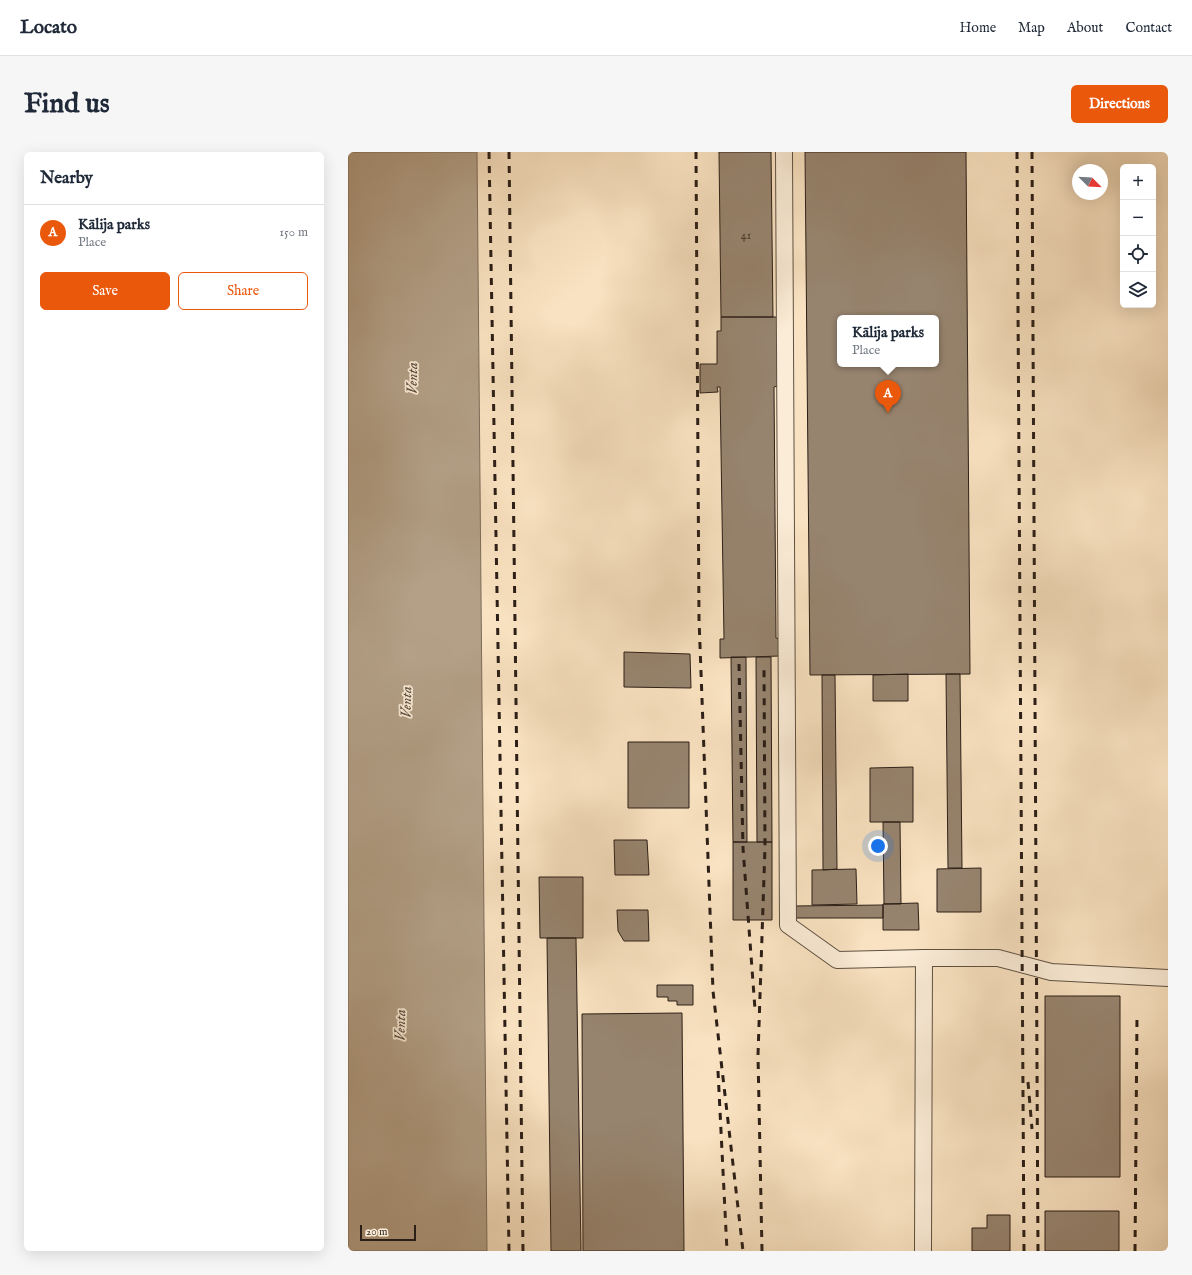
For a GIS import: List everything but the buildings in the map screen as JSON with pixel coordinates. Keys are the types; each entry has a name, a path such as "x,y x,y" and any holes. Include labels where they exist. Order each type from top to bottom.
{"street":[{"path":"784,152 788,925 837,960 998,958 1051,972 1168,978"},
{"path":"923,1251 924,958"}],"water":[{"name":"Venta","path":"348,152 477,152 487,1251 348,1251"}],"railway":[{"path":"489,152 509,1251"},
{"path":"509,152 523,1251"},
{"path":"696,152 699,619 713,991 743,1251"},
{"path":"1017,152 1024,1251"},
{"path":"1032,152 1038,1251"},
{"path":"739,664 743,848 755,1009"},
{"path":"762,1251 758,1055 765,847 764,665"},
{"path":"1135,1251 1137,1017"},
{"path":"718,1071 727,1251"},
{"path":"1028,1082 1032,1129"}],"place":[{"name":"Kālija parks","path":"888,413"}]}
